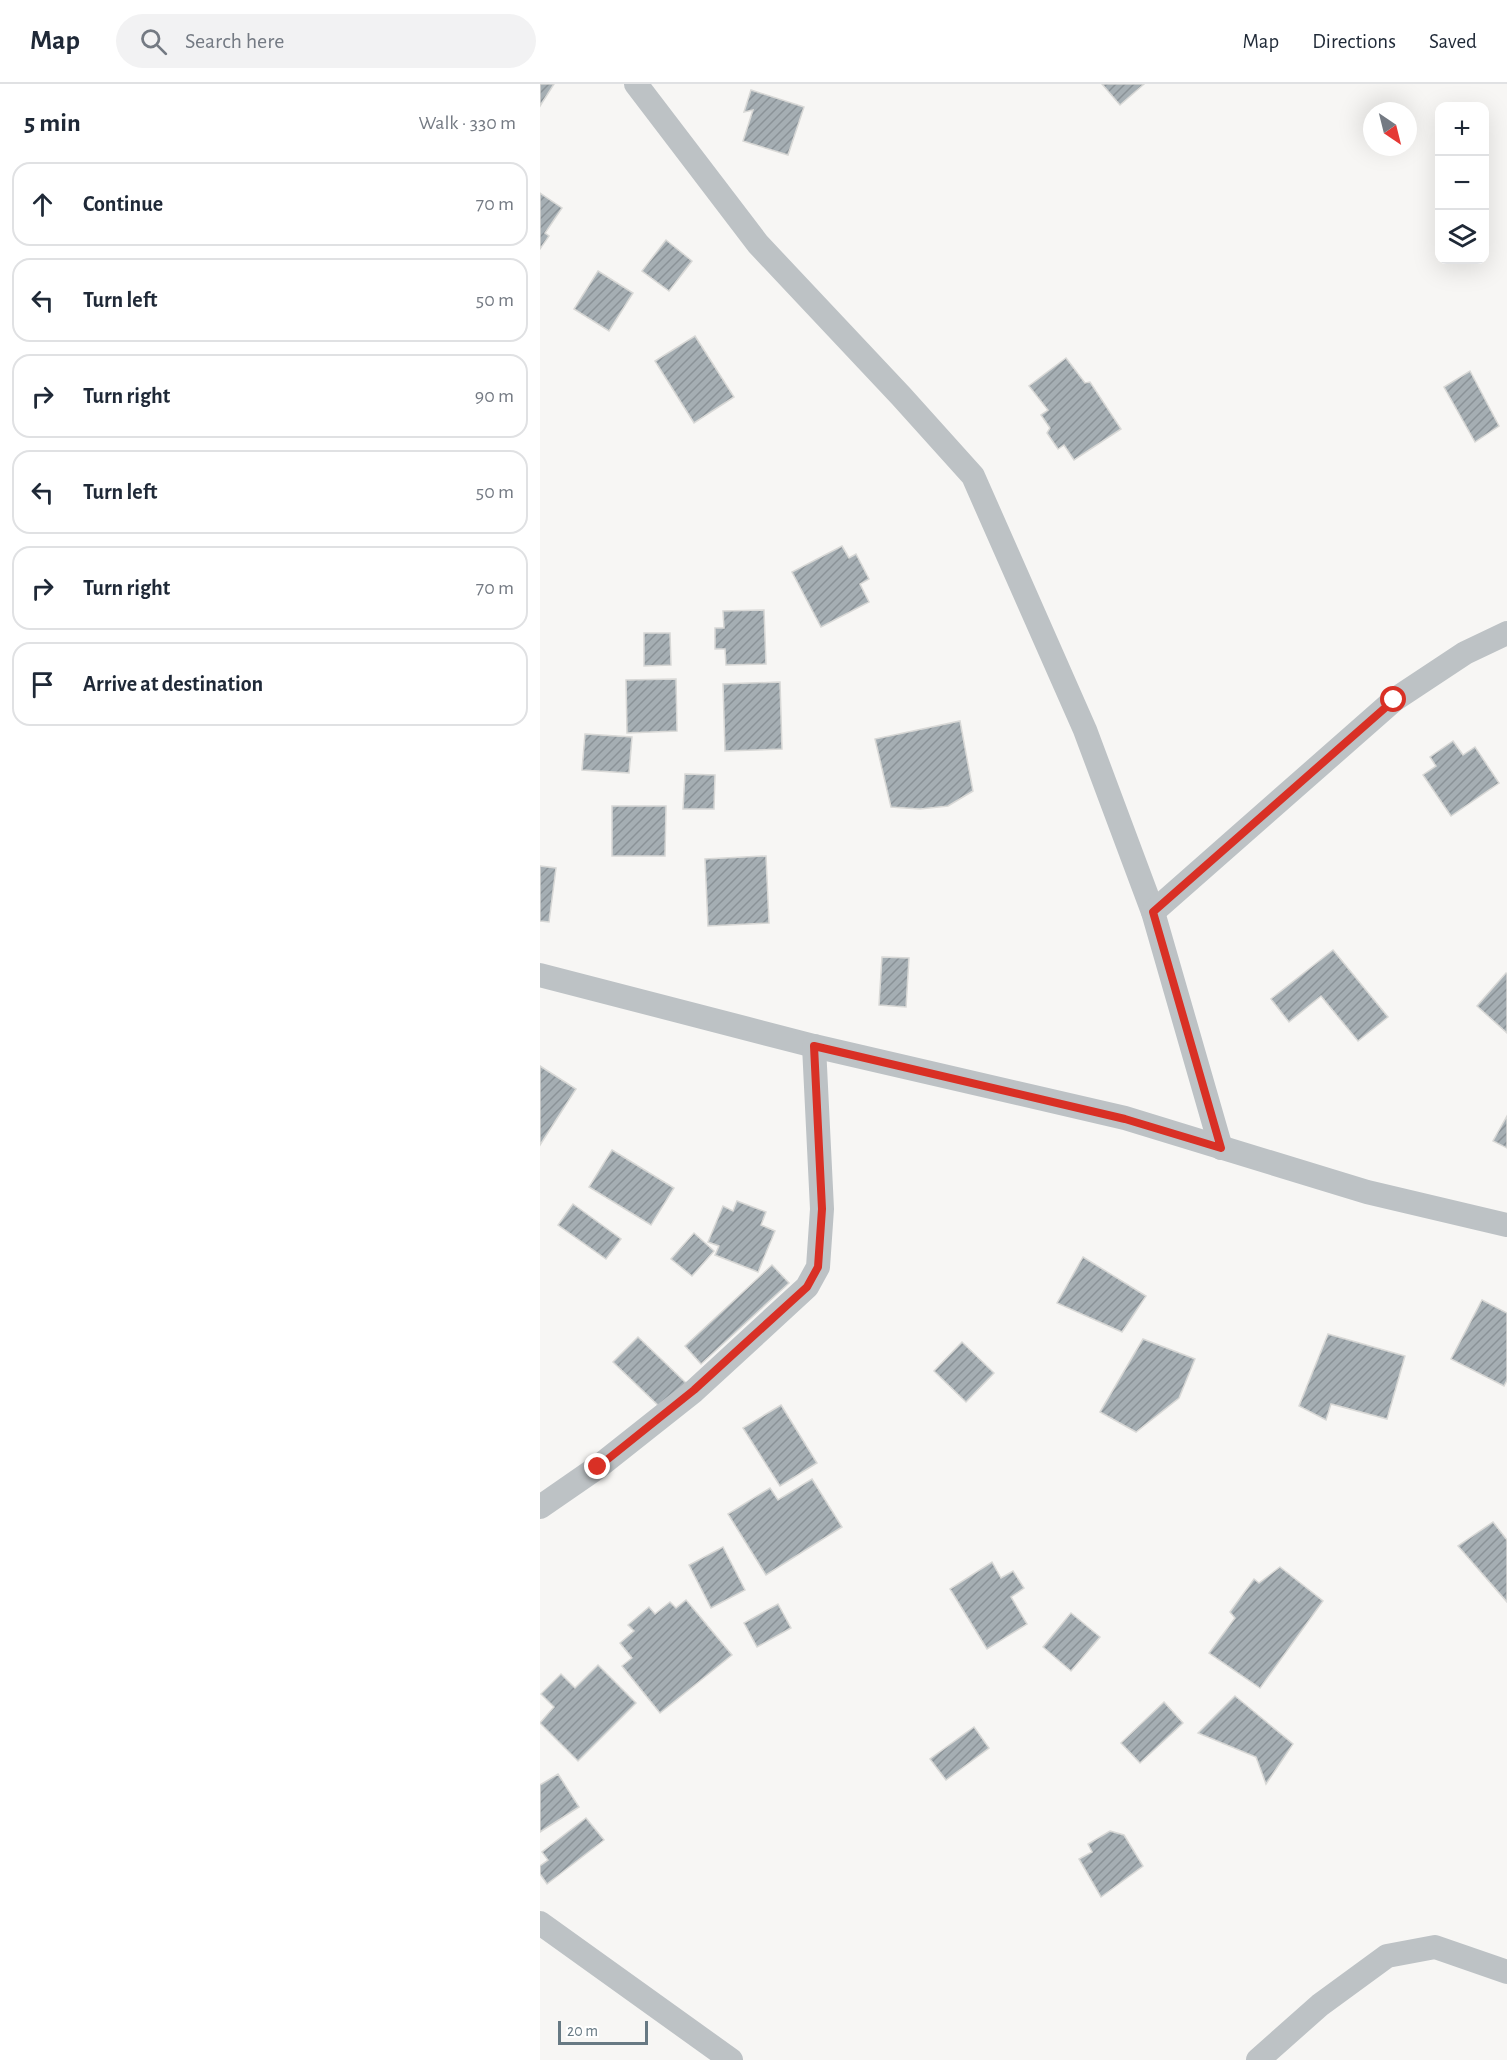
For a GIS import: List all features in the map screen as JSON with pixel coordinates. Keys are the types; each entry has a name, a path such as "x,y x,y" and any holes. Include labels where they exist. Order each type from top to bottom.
{"street":[{"path":"636,84 758,244 973,476 1085,730 1153,912 1221,1148"},
{"path":"1153,912 1394,700 1465,653 1507,633"},
{"path":"540,975 814,1046 1125,1119 1367,1192 1507,1225"},
{"path":"540,1507 598,1467 694,1390 807,1287 818,1267 822,1209 814,1046"},
{"path":"540,1923 731,2060"},
{"path":"1258,2060 1320,2006 1388,1956 1435,1947 1507,1972"}],"building":[{"path":"540,84 554,84 540,106"},
{"path":"1102,84 1144,84 1120,105"},
{"path":"751,90 804,107 788,155 743,141 753,110 744,112"},
{"path":"540,193 562,208 545,233 549,236 540,249"},
{"path":"666,240 692,261 669,291 642,271"},
{"path":"598,271 633,293 609,331 574,309"},
{"path":"695,336 734,397 694,423 655,361"},
{"path":"1066,358 1085,383 1090,382 1121,429 1074,460 1064,445 1058,449 1047,433 1050,428 1041,415 1048,410 1029,386"},
{"path":"1470,371 1499,426 1475,442 1444,387"},
{"path":"842,546 849,558 856,554 869,579 860,584 869,602 821,627 792,572"},
{"path":"764,610 766,664 726,665 725,649 715,649 715,628 724,628 723,611"},
{"path":"644,633 670,633 671,665 644,666"},
{"path":"676,679 677,731 627,733 626,680"},
{"path":"780,682 782,749 725,751 723,684"},
{"path":"960,721 973,791 948,806 920,809 891,807 875,739"},
{"path":"585,734 632,737 629,773 582,770"},
{"path":"1453,741 1463,755 1475,747 1499,783 1451,816 1423,775 1436,766 1430,757"},
{"path":"685,774 715,775 714,809 683,809"},
{"path":"612,806 666,806 665,856 612,856"},
{"path":"766,856 769,923 708,926 705,859"},
{"path":"540,866 556,868 549,922 540,921"},
{"path":"1333,950 1388,1017 1358,1041 1321,996 1289,1022 1271,999"},
{"path":"882,957 909,958 906,1007 879,1005"},
{"path":"1507,974 1507,1033 1477,1006"},
{"path":"540,1066 576,1089 540,1145"},
{"path":"1507,1116 1507,1148 1493,1141"},
{"path":"612,1150 674,1188 651,1225 589,1187"},
{"path":"737,1201 766,1212 761,1225 775,1231 758,1272 715,1255 719,1246 708,1242 723,1206 733,1211"},
{"path":"573,1204 621,1239 606,1259 558,1225"},
{"path":"694,1233 714,1251 692,1276 671,1259"},
{"path":"1083,1257 1146,1296 1122,1332 1057,1303"},
{"path":"772,1265 789,1283 701,1364 685,1346"},
{"path":"1482,1300 1507,1313 1507,1380 1504,1386 1451,1359"},
{"path":"1328,1334 1405,1356 1387,1419 1331,1404 1326,1420 1299,1406"},
{"path":"638,1337 686,1383 661,1408 613,1362"},
{"path":"1143,1339 1195,1359 1179,1398 1136,1432 1100,1412"},
{"path":"962,1342 994,1373 966,1402 934,1371"},
{"path":"781,1405 817,1463 780,1486 743,1428"},
{"path":"812,1479 842,1527 766,1575 728,1514 770,1488 778,1500"},
{"path":"1493,1522 1507,1540 1507,1602 1458,1546"},
{"path":"723,1547 745,1590 711,1608 689,1565"},
{"path":"992,1562 1001,1578 1013,1571 1024,1588 1011,1597 1027,1624 987,1649 950,1589"},
{"path":"1280,1567 1323,1601 1260,1688 1209,1653 1235,1618 1230,1612 1254,1579 1259,1583"},
{"path":"686,1600 732,1655 660,1713 622,1666 632,1658 620,1643 634,1631 628,1625 649,1607 655,1614 670,1602 676,1608"},
{"path":"778,1604 791,1628 757,1647 744,1623"},
{"path":"1071,1613 1100,1637 1071,1671 1043,1647"},
{"path":"598,1665 636,1703 578,1761 540,1723 554,1707 541,1694 561,1674 575,1688"},
{"path":"1235,1696 1293,1744 1266,1784 1256,1757 1198,1733"},
{"path":"1164,1702 1183,1723 1140,1763 1121,1743"},
{"path":"974,1727 989,1748 946,1780 930,1759"},
{"path":"558,1774 579,1807 540,1832 540,1785"},
{"path":"586,1818 604,1840 547,1884 540,1874 540,1866 548,1860 542,1852"},
{"path":"1110,1831 1124,1835 1143,1866 1101,1897 1079,1859 1092,1852 1088,1844"}],"route":[{"path":"598,1467 694,1390 807,1287 818,1267 822,1209 814,1046 1125,1119 1221,1148 1153,912 1394,700"}]}
